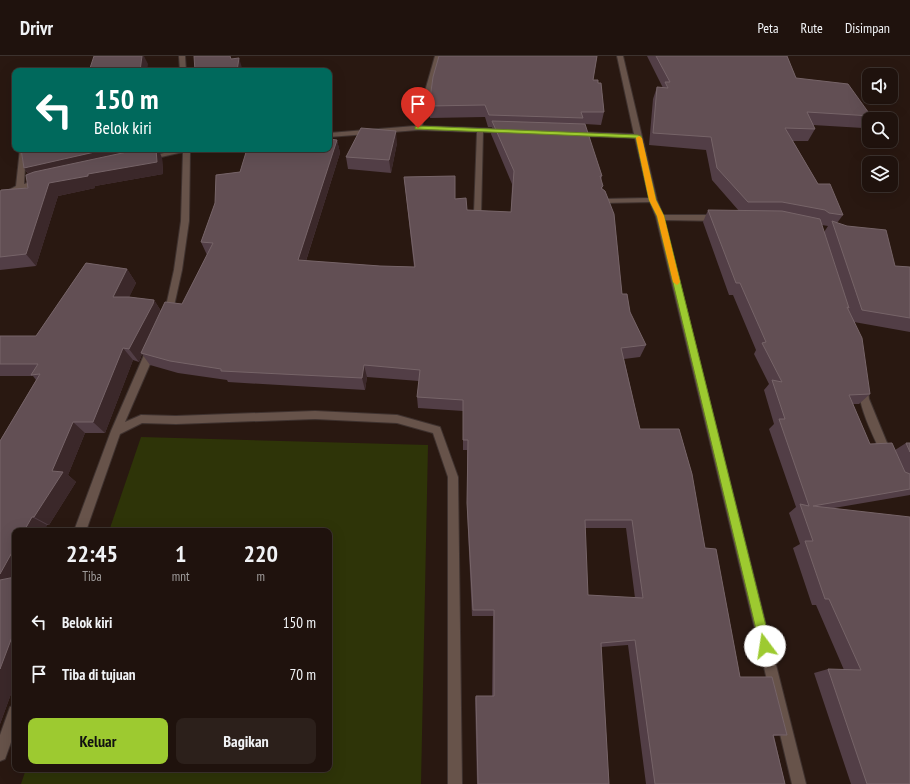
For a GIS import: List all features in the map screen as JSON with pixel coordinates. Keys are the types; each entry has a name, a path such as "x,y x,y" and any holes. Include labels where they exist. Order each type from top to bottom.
{"street":[{"path":"182,56 182,68"},
{"path":"418,128 438,56"},
{"path":"620,56 653,200 660,216 799,784"},
{"path":"332,135 418,128 513,131"},
{"path":"478,213 480,130"},
{"path":"568,134 638,136"},
{"path":"20,187 22,152"},
{"path":"141,159 174,152"},
{"path":"164,323 178,270 185,221 188,152"},
{"path":"0,198 20,187 48,179"},
{"path":"603,200 653,200"},
{"path":"660,216 729,218"},
{"path":"81,528 116,431 141,370 157,337"},
{"path":"864,378 864,399 891,464"},
{"path":"116,431 142,419 176,420 315,415 397,419 436,430 442,442 446,459 453,477 455,784"},
{"path":"0,754 12,720"}],"green space":[{"path":"141,437 428,445 421,784 21,784 25,772 332,772 332,528 110,528"}],"building":[{"path":"94,56 142,56 140,68 90,68"},
{"path":"194,56 230,56 231,59 239,58 237,68 195,68"},
{"path":"439,56 597,56 593,80 598,80 598,83 601,83 604,112 581,112 583,118 489,115 485,105 429,106 433,77"},
{"path":"656,56 787,56 796,78 848,84 868,112 862,112 862,115 807,112 815,129 785,128 818,184 830,184 843,215 782,202 748,202 717,168 711,137 653,133 657,87 668,88 665,82 670,82"},
{"path":"492,121 585,124 602,176 600,176 603,186 601,188 605,191 614,214 622,294 627,294 630,312 646,345 621,348 640,429 679,429 692,474 705,548 716,549 740,677 772,677 787,735 773,735 785,784 655,784 635,640 601,643 609,784 478,784 476,696 494,696 494,610 473,610 467,503 468,440 463,440 463,400 417,397 420,370 364,365 362,378 221,371 221,369 170,361 141,353 165,302 182,304 213,243 201,242 215,203 216,175 240,172 246,152 332,152 332,139 337,140 298,260 415,267 404,177 455,176 455,199 466,198 467,210 511,212 514,171","holes":["585,520 632,520 643,598 588,595"]},
{"path":"361,128 396,131 389,160 346,157"},
{"path":"21,152 95,152 24,168"},
{"path":"127,152 156,152 157,162 88,174 88,176 49,183 26,254 0,257 0,192 1,190 28,188 26,175"},
{"path":"708,210 782,211 820,219 849,308 847,307 862,338 870,394 849,395 870,444 892,443 905,472 910,474 910,489 813,506 910,517 910,784 867,784 828,669 861,670 829,599 825,599 805,541 813,541 800,504 809,506 779,419 785,419 772,380 782,382 762,343 766,342 740,283 736,283"},
{"path":"832,221 847,226 886,230 895,266 910,267 910,318 862,310"},
{"path":"86,263 127,269 113,297 154,300 129,349 123,348 93,422 73,422 52,471 63,472 26,528 12,528 12,552 0,574 0,441 40,374 31,375 38,364 0,364 0,336 36,336"},
{"path":"906,443 910,443 910,452"},
{"path":"12,578 12,637 0,669 0,580"}],"slow traffic":[{"path":"639,138 653,200 660,216 677,282"}],"route":[{"path":"418,128 638,136 653,200 660,216 765,646"}]}
